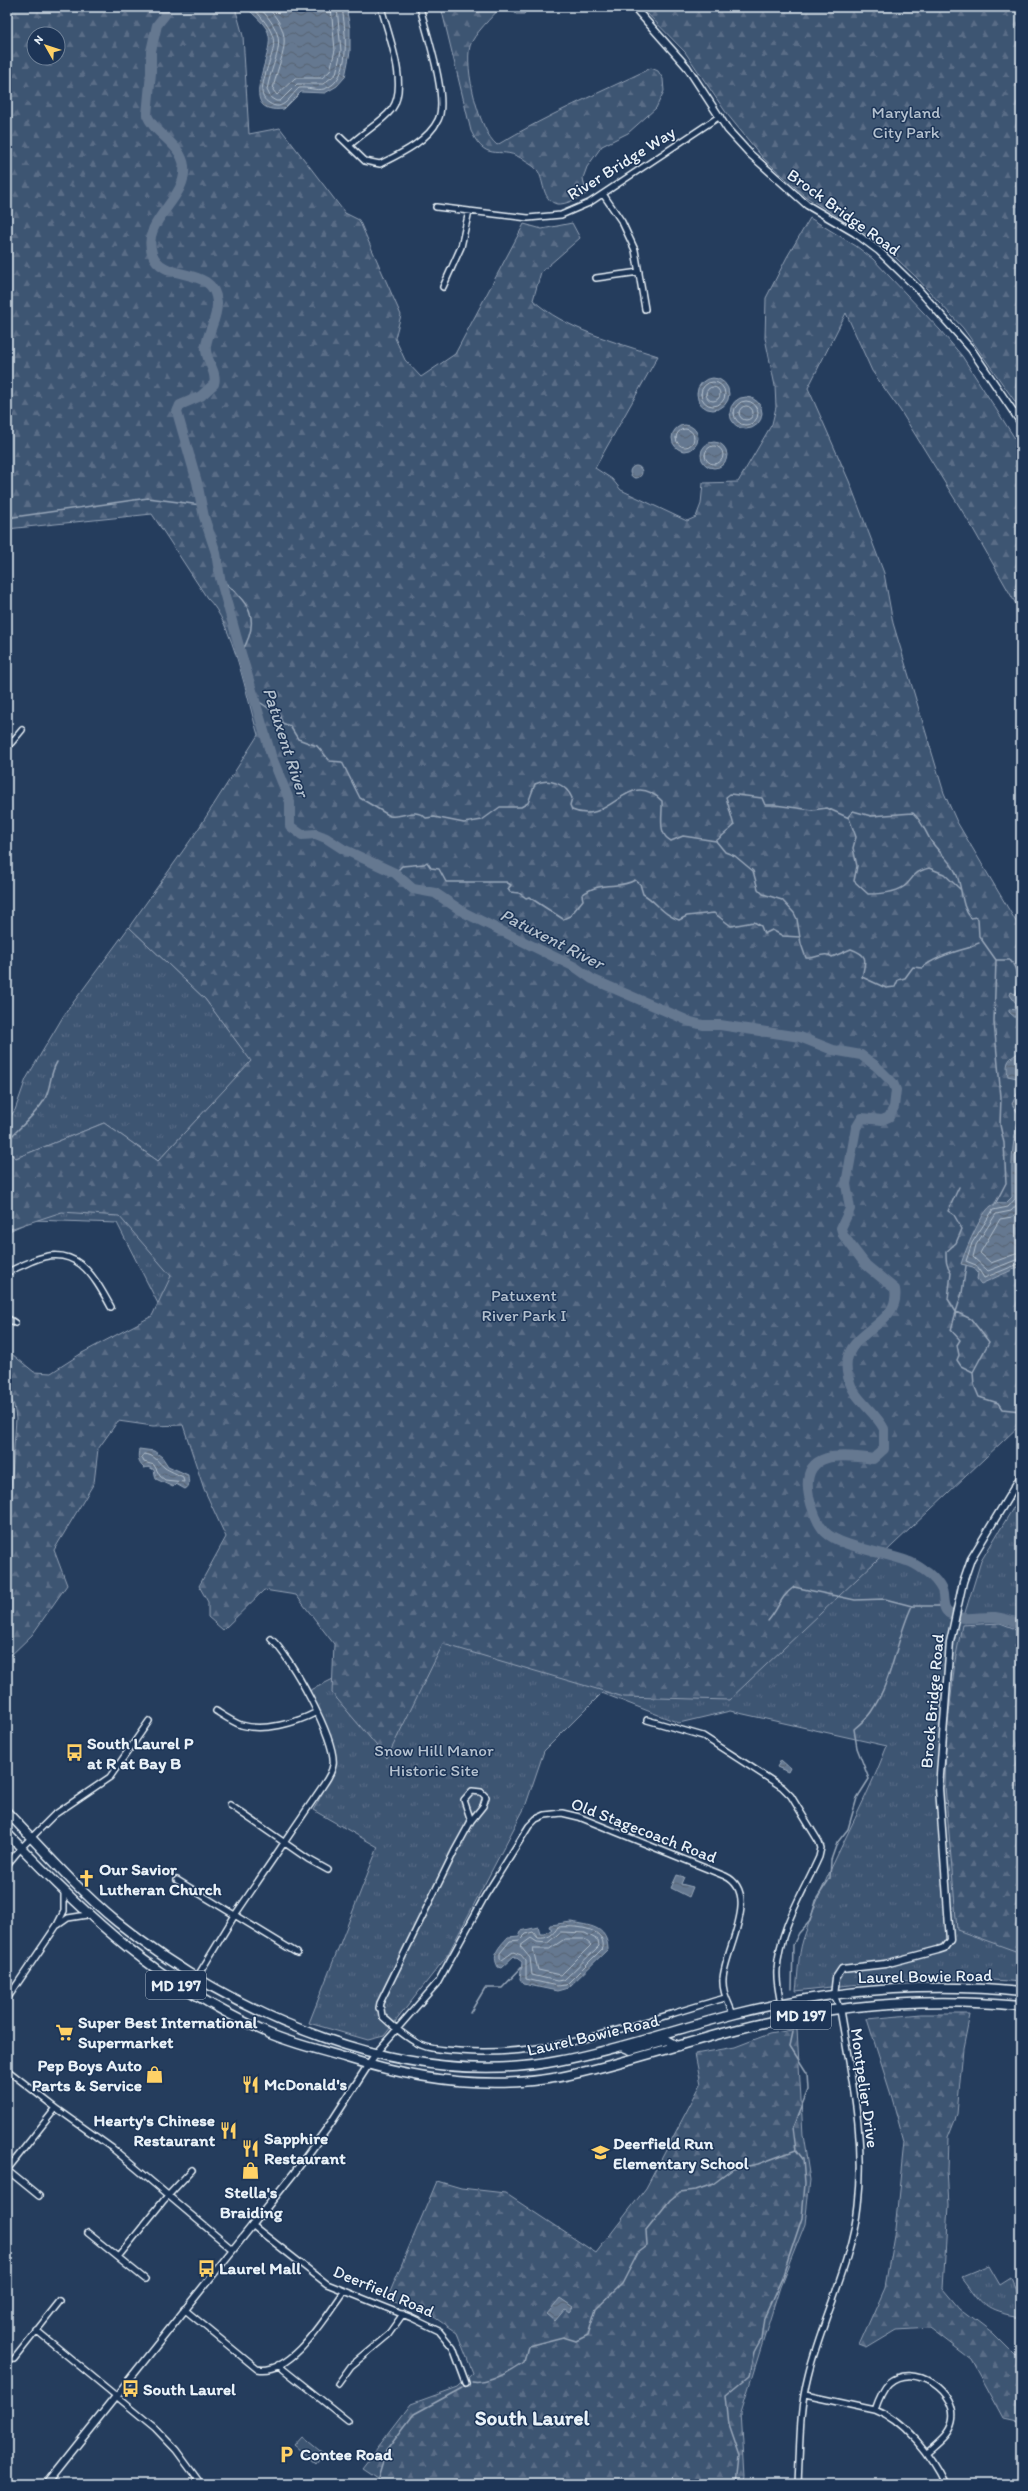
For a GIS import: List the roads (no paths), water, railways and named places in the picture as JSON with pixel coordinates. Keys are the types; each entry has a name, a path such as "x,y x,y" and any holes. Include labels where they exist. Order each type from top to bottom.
{"main road":[{"name":"Laurel Bowie Road","path":"7,1812 82,1890 115,1920 151,1948 224,1995 267,2016 316,2034 376,2053 436,2064 494,2068 557,2062 733,2015 781,2004 834,1995 896,1988 960,1988 1021,1992"},
{"name":"Laurel Bowie Road","path":"7,1833 87,1915 145,1963 188,1992 270,2034 367,2065 444,2080 509,2083 580,2072 766,2022 840,2010 933,2002 1021,2006"},
{"path":"621,2046 631,2050 666,2040 678,2046"}],"street":[{"path":"350,145 384,117 393,108 398,98 399,89 397,69 381,7"},
{"path":"340,137 365,161 380,164 414,145 438,121 441,113 441,92 420,7"},
{"name":"Brock Bridge Road","path":"634,7 687,68 737,141 790,192 807,205 855,233 900,270 961,336 1021,423"},
{"name":"River Bridge Way","path":"436,207 546,218 576,210 603,194 720,116"},
{"path":"603,194 631,238 635,250 645,309"},
{"path":"443,288 461,247 469,211"},
{"path":"596,278 639,272"},
{"path":"7,748 22,730"},
{"path":"7,1273 48,1256 70,1258 90,1273 111,1307"},
{"path":"7,1318 15,1323"},
{"name":"Brock Bridge Road","path":"834,1995 836,1978 842,1969 885,1964 938,1950 947,1945 950,1924 939,1775 947,1663 957,1610 971,1559 1021,1476"},
{"path":"188,1992 198,1979 235,1915 322,1787 333,1766 332,1756 317,1712 279,1645 271,1639"},
{"path":"216,1711 241,1725 254,1726 280,1725 317,1712"},
{"path":"646,1720 703,1736 782,1787 791,1796 819,1842 821,1848 818,1857 791,1916 779,1950 776,1970 781,2004"},
{"path":"7,1865 31,1837 62,1809 107,1780 149,1721"},
{"path":"471,1821 464,1800 468,1794 477,1791 486,1797 483,1806 471,1821 454,1852 379,2008 381,2009 382,2016 416,2042 428,2047 476,2052 514,2052 574,2042 726,1998"},
{"path":"230,1805 328,1870"},
{"name":"Old Stagecoach Road","path":"367,2065 438,1982 485,1896 529,1826 541,1816 556,1813 579,1817 725,1876 735,1883 740,1891 742,1905 723,1974 726,1998 733,2015"},
{"path":"177,1880 297,1953"},
{"path":"7,1999 57,1926 65,1907 64,1892"},
{"path":"57,1926 68,1918 87,1915"},
{"name":"Montpelier Drive","path":"798,2484 804,2395 813,2359 850,2246 858,2205 861,2166 859,2121 840,2010 834,1995"},
{"path":"47,2484 184,2309 233,2250 331,2123 367,2065"},
{"path":"7,2070 56,2108 95,2135 233,2250"},
{"path":"39,2196 7,2170 56,2108"},
{"path":"118,2257 164,2200 170,2196 192,2170"},
{"name":"Deerfield Road","path":"252,2225 321,2279 344,2292 403,2314 430,2326 448,2339 456,2352 466,2383"},
{"path":"88,2233 145,2279"},
{"path":"184,2309 257,2369 278,2365 303,2347 344,2292"},
{"path":"14,2359 60,2301"},
{"path":"338,2384 351,2366 388,2335 403,2314"},
{"path":"36,2330 116,2395 167,2439 202,2484"},
{"path":"278,2365 348,2421"},
{"path":"875,2410 884,2390 898,2378 914,2375 930,2381 949,2402 953,2418 946,2435 927,2452"},
{"path":"804,2395 875,2410 899,2425 927,2452 945,2484"}],"water":[{"path":"246,7 346,7 350,28 350,52 345,77 337,86 325,93 301,92 284,109 269,108 262,103 259,94 260,83 269,46 269,36 263,24"},
{"path":"713,378 722,381 726,385 729,394 726,403 722,407 713,410 704,407 700,403 697,394 700,385 704,381"},
{"path":"746,397 757,402 762,413 757,424 746,429 735,424 730,413 735,402"},
{"path":"685,425 694,429 698,438 694,447 685,451 676,447 672,438 676,429"},
{"path":"714,442 723,446 727,455 723,464 714,468 705,464 701,455 705,446"},
{"path":"636,466 640,468 642,472 640,476 636,478 632,476 630,472 632,468"},
{"path":"1011,992 1021,997 1021,1033 1019,1021 1009,1012 1009,1009 1017,1010 1018,1006 1010,995"},
{"path":"1021,1051 1021,1079 1008,1076 1007,1066 1009,1060"},
{"path":"1021,1086 1021,1266 981,1284 977,1279 978,1273 973,1267 961,1264 974,1233 987,1210 995,1204 1006,1203 1012,1197 1013,1147 1020,1116 1012,1104"},
{"path":"139,1449 154,1451 162,1457 168,1466 188,1475 188,1486 185,1489 176,1484 173,1487 156,1479 154,1470 149,1467 144,1468 140,1463 138,1457"},
{"path":"781,1760 790,1768 788,1772 777,1767"},
{"path":"677,1875 684,1877 681,1884 693,1887 689,1897 671,1888"},
{"path":"571,1922 590,1926 601,1931 607,1941 608,1949 568,1988 557,1991 524,1984 520,1979 522,1962 514,1956 501,1968 498,1967 495,1958 497,1951 508,1937 519,1936 521,1931 538,1927 540,1934 545,1934 552,1929 549,1927 550,1925"},
{"path":"560,2298 573,2307 569,2312 565,2309 555,2321 547,2314"}],"waterway":[{"name":"Patuxent River","path":"164,7 165,15 157,25 151,51 151,73 147,115 155,128 178,151 184,166 183,178 179,189 173,200 158,219 150,241 152,253 158,262 166,268 198,278 207,283 214,290 217,302 216,314 206,346 207,356 214,374 214,384 201,396 180,405 177,412 197,482 204,517 216,553 220,578 241,653 271,755 290,802 290,826 302,835 316,834 326,838 343,849 395,873 413,889 435,893 465,913 575,967 592,979 691,1022 703,1025 720,1025 800,1037 833,1050 861,1055 876,1066 893,1083 896,1090 894,1107 889,1117 882,1120 862,1118 856,1128 846,1184 850,1209 841,1228 843,1235 866,1265 895,1289 894,1302 889,1313 859,1339 851,1349 847,1361 848,1377 851,1385 859,1399 875,1416 884,1429 884,1449 873,1459 837,1456 826,1458 817,1463 811,1470 808,1481 809,1496 815,1515 825,1532 841,1542 898,1558 918,1566 930,1575 939,1585 943,1593 945,1609 950,1614 961,1618 998,1617 1021,1624"},
{"path":"7,518 148,498 201,505"},
{"path":"220,578 238,595 245,603 249,611 251,630 248,640 241,653"},
{"path":"255,699 280,716 282,723 290,726 298,739 317,746 330,761 342,762 360,798 390,816 417,813 426,818 434,817 464,823 482,820 500,807 521,807 528,803 535,784 546,781 556,783 566,789 572,798 570,805 572,810 586,813 598,811 628,793 639,790 650,792 662,801 662,829 667,838 671,841 683,836 716,841 725,852 735,856 753,871 758,889 763,894 782,900 794,913 797,919 801,944 806,958 823,955 829,955 832,957 851,949 864,957 865,963 862,977 886,988 895,987 898,980 905,978 913,967 922,968 937,958 969,948 979,943"},
{"path":"716,841 734,826 726,797 730,794 762,798 765,805 812,810 827,808 849,818 856,837 853,848 857,866 854,881 868,894 883,893 899,889 907,884 918,872 929,868 944,874 961,890"},
{"path":"848,817 853,811 871,816 913,813 921,823 931,841 954,869 967,913 971,918 976,917 978,919 979,936 996,960 994,1022 1001,1097 1000,1125 1004,1143 1006,1183 994,1206"},
{"path":"395,873 402,866 424,864 427,862 431,868 439,869 446,882 506,882 511,885 508,889 510,892 519,893 526,898 529,897 563,919 570,916 583,900 582,895 589,890 603,886 629,883 635,880 640,884 643,894 673,918 679,920 687,916 714,913 731,926 754,922 761,926 764,934 772,930 783,936 800,937"},
{"path":"996,960 1010,960 1012,963 1018,981 1016,994"},
{"path":"7,1141 31,1117 43,1102 48,1092 52,1073 57,1062"},
{"path":"959,1187 948,1211 954,1215 962,1229 956,1243 946,1252 947,1265 951,1273 948,1299 956,1312 951,1330 960,1340 957,1345 959,1355 957,1360 961,1366 973,1372 974,1385 979,1397 998,1403 1002,1409 1021,1411"},
{"path":"966,1266 962,1293 956,1312 971,1319 989,1342 973,1372"},
{"path":"768,1621 785,1595 794,1587 855,1600 885,1599 912,1606"},
{"path":"792,1989 793,1945 799,1933 810,1921 817,1898 830,1878 831,1860 837,1843 848,1829 857,1798 869,1779 857,1748 854,1729 869,1714 878,1700 884,1687 912,1606 944,1606"},
{"path":"470,2013 485,1988 502,1988 522,1967"},
{"path":"472,2382 492,2379 519,2366 524,2362 528,2346 563,2337 576,2341 588,2335 596,2309 622,2284 638,2253 647,2246 646,2230 670,2200 680,2192 696,2190 713,2184 733,2169 758,2164 796,2150 793,2127 808,2090 807,2073 790,2046 793,2032"},
{"path":"737,2484 740,2457 729,2425 726,2395 749,2376 754,2353 761,2340 764,2318 782,2278 802,2218 805,2184 803,2159 796,2150"},
{"path":"376,2484 386,2451 414,2414 462,2388"}],"place":[{"name":"South Laurel P at R at Bay B","path":"74,1753"},
{"name":"Our Savior Lutheran Church","path":"86,1879"},
{"name":"Super Best International Supermarket","path":"65,2032"},
{"name":"Pep Boys Auto Parts & Service","path":"155,2075"},
{"name":"McDonald's","path":"251,2084"},
{"name":"Hearty's Chinese Restaurant","path":"228,2130"},
{"name":"Sapphire Restaurant","path":"251,2148"},
{"name":"Deerfield Run Elementary School","path":"600,2153"},
{"name":"Stella's Braiding","path":"251,2170"},
{"name":"Laurel Mall","path":"206,2268"},
{"name":"South Laurel","path":"130,2389"},
{"name":"Contee Road","path":"287,2454"}],"district":[{"name":"South Laurel","path":"532,2418"}],"park label":[{"name":"Maryland City Park","path":"906,122"},
{"name":"Patuxent River Park I","path":"524,1305"},
{"name":"Snow Hill Manor Historic Site","path":"434,1760"}]}
